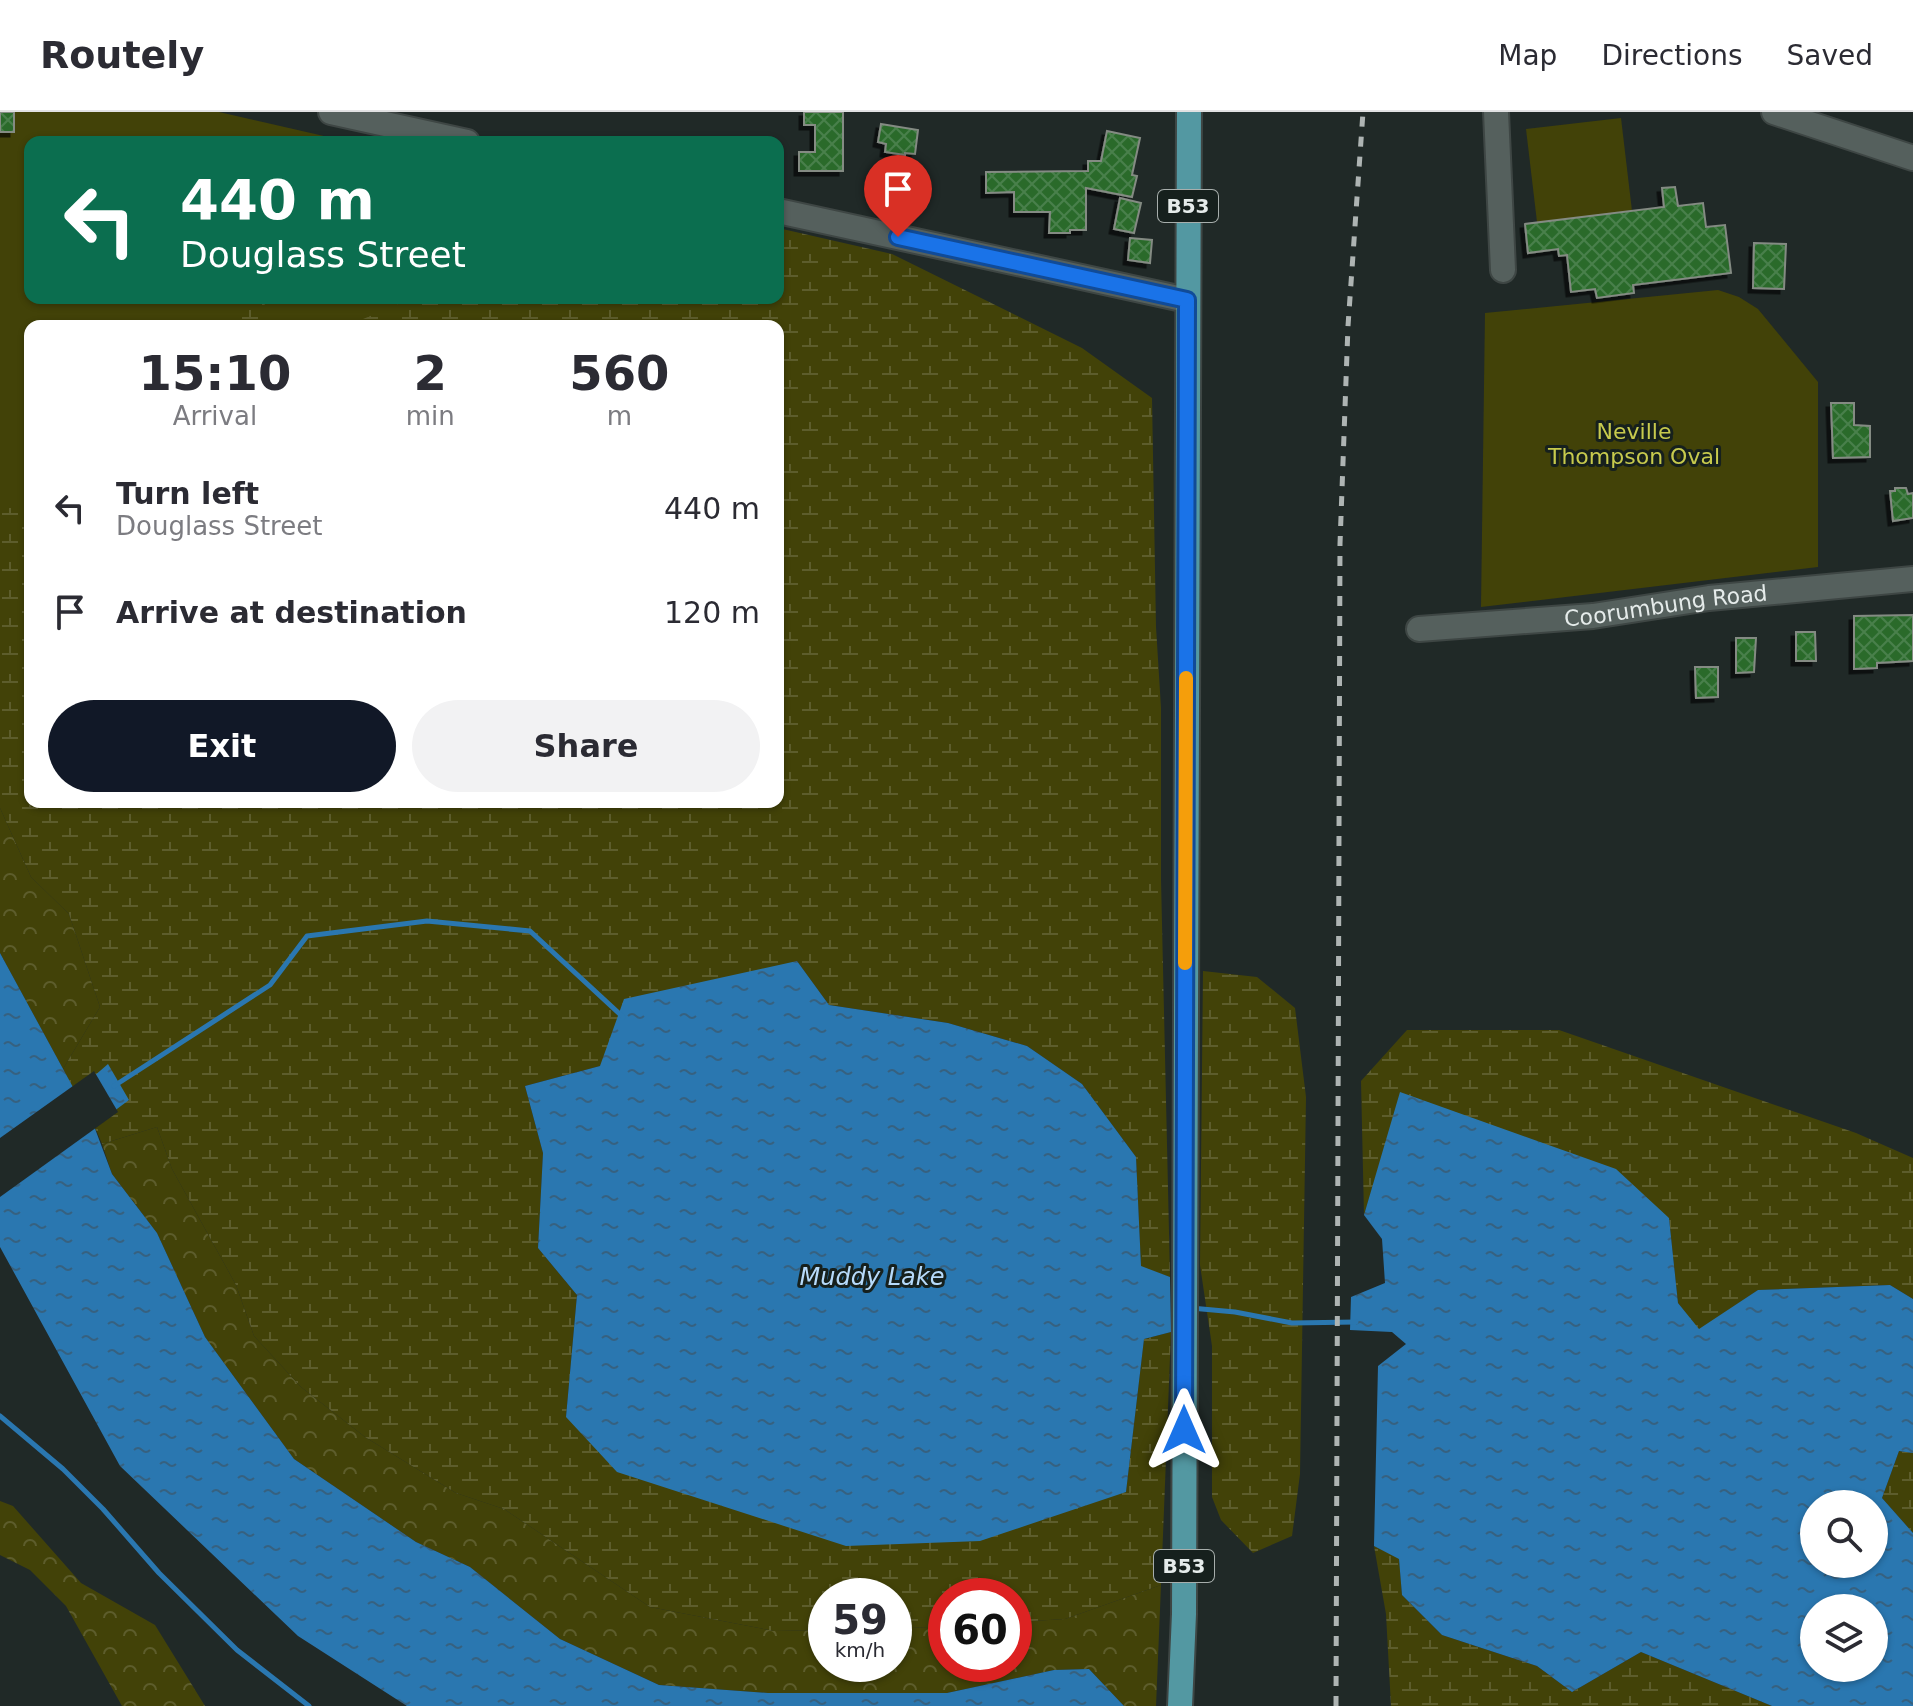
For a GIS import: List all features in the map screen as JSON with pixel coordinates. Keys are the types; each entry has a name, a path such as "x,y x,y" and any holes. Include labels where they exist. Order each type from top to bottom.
{"main road":[{"name":"B53","path":"1181,1704 1184,1614 1189,112"}],"street":[{"path":"331,112 440,136"},
{"path":"1496,112 1503,270"},
{"path":"1774,112 1913,158"},
{"path":"784,212 1187,300"},
{"name":"Coorumbung Road","path":"1419,629 1593,616 1709,598 1913,579"}],"green space":[{"path":"0,112 219,112 324,136 24,136 24,304 458,304 416,320 24,320 24,508 0,508"},
{"path":"1621,118 1632,211 1537,222 1526,129"},
{"path":"784,229 892,254 1082,348 1152,398 1156,627 1161,708 1161,880 1170,1277 1141,1267 1136,1157 1082,1084 1027,1046 948,1023 829,1005 797,961 600,1066 525,1086 543,1153 538,1248 577,1295 566,1417 1126,1492 1144,1339 1171,1332 1161,1585 1065,1619 1032,1621 1032,1578 928,1578 928,1627 912,1628 912,1578 808,1578 808,1630 774,1631 650,1607 504,1509 456,1493 365,1437 301,1387 254,1336 236,1285 172,1169 157,1127 102,1144 63,1069 100,1007 69,914 31,877 0,808 0,508 24,508 24,808 784,808 784,320 361,320 400,304 784,304"},
{"name":"Neville Thompson Oval","path":"1718,290 1739,297 1758,309 1818,382 1818,567 1481,607 1485,313"},
{"path":"239,304 265,304 265,320 240,320"},
{"path":"0,808 31,877 69,914 100,1007 63,1069 0,953"},
{"path":"1203,971 1257,977 1295,1008 1306,1097 1300,1474 1292,1536 1253,1553 1221,1520 1212,1497 1212,1346 1200,1265"},
{"path":"1407,1030 1559,1030 1856,1133 1913,1158 1913,1299 1890,1285 1758,1290 1699,1330 1678,1303 1669,1218 1401,1093 1364,1215 1361,1081"},
{"path":"157,1127 172,1169 236,1285 254,1336 301,1387 365,1437 456,1493 504,1509 650,1607 774,1631 808,1630 808,1682 912,1682 912,1628 928,1627 928,1682 998,1682 947,1693 768,1693 659,1685 560,1639 470,1567 416,1542 294,1459 205,1337 157,1233 112,1174 102,1144"},
{"path":"1899,1451 1913,1453 1913,1533 1888,1505 1888,1490 1885,1490"},
{"path":"0,1501 13,1506 81,1583 155,1625 205,1706 122,1706 66,1606 30,1570 0,1555"},
{"path":"1374,1546 1399,1558 1402,1595 1442,1635 1537,1666 1572,1692 1641,1652 1772,1706 1391,1706 1386,1614"},
{"path":"1161,1585 1156,1706 1124,1706 1089,1669 1054,1670 1032,1675 1032,1621 1065,1619"}],"water":[{"path":"0,953 74,1089 108,1064 129,1100 94,1126 112,1174 157,1233 205,1337 294,1459 416,1542 470,1567 560,1639 659,1685 768,1693 947,1693 998,1682 1032,1682 1032,1675 1054,1670 1089,1669 1124,1706 407,1706 298,1636 120,1466 0,1247"},
{"name":"Muddy Lake","path":"797,961 829,1005 948,1023 1027,1046 1082,1084 1136,1157 1141,1266 1170,1277 1171,1332 1144,1339 1126,1492 980,1541 846,1546 617,1472 566,1417 577,1295 538,1248 543,1153 525,1086 600,1066 624,999"},
{"path":"1400,1092 1616,1169 1669,1218 1678,1303 1699,1329 1758,1290 1890,1285 1913,1299 1913,1453 1899,1451 1885,1490 1800,1490 1800,1578 1888,1578 1888,1505 1913,1533 1913,1706 1772,1706 1641,1652 1572,1692 1537,1666 1442,1635 1402,1595 1399,1559 1374,1546 1378,1366 1406,1344 1392,1332 1350,1330 1351,1297 1385,1283 1382,1239 1364,1215"}],"pier":[{"path":"94,1071 118,1112 0,1197 0,1138"}],"building":[{"path":"0,112 14,112 14,132 0,132"},
{"path":"804,112 843,112 843,171 799,171 799,152 815,152 815,125 804,125"},
{"path":"881,124 918,130 915,154 885,152 886,144 878,142"},
{"path":"1107,131 1140,138 1132,175 1137,176 1132,197 1086,188 1086,230 1049,233 1050,212 1014,212 1014,192 986,193 986,172 1088,171 1088,161 1101,161"},
{"path":"1675,187 1678,206 1703,203 1706,227 1725,225 1731,273 1633,285 1634,293 1597,298 1595,289 1571,292 1567,255 1559,256 1558,249 1528,253 1525,224 1664,207 1662,188"},
{"path":"1120,198 1141,203 1134,233 1114,229"},
{"path":"1130,238 1152,240 1150,263 1128,260"},
{"path":"1754,243 1786,244 1784,289 1753,288"},
{"path":"1831,403 1854,403 1854,425 1870,426 1870,457 1833,458"},
{"path":"1895,488 1906,488 1908,494 1913,493 1913,518 1893,521 1890,491 1895,491"},
{"path":"1913,615 1913,661 1877,663 1877,668 1854,669 1854,616"},
{"path":"1796,632 1815,632 1816,661 1796,661"},
{"path":"1736,638 1756,638 1754,672 1736,673"},
{"path":"1695,667 1718,667 1718,697 1696,698"}],"waterway":[{"path":"114,1086 270,985 307,936 427,921 530,931 623,1017"},
{"path":"1191,1308 1235,1312 1292,1323 1356,1322"},
{"path":"0,1416 63,1469 159,1573 237,1650 309,1706"}],"railway":[{"path":"1336,1706 1340,544 1348,326 1363,112"}],"slow traffic":[{"path":"1185,963 1186,678"}],"route":[{"path":"898,237 1187,300 1184,1430"}]}
